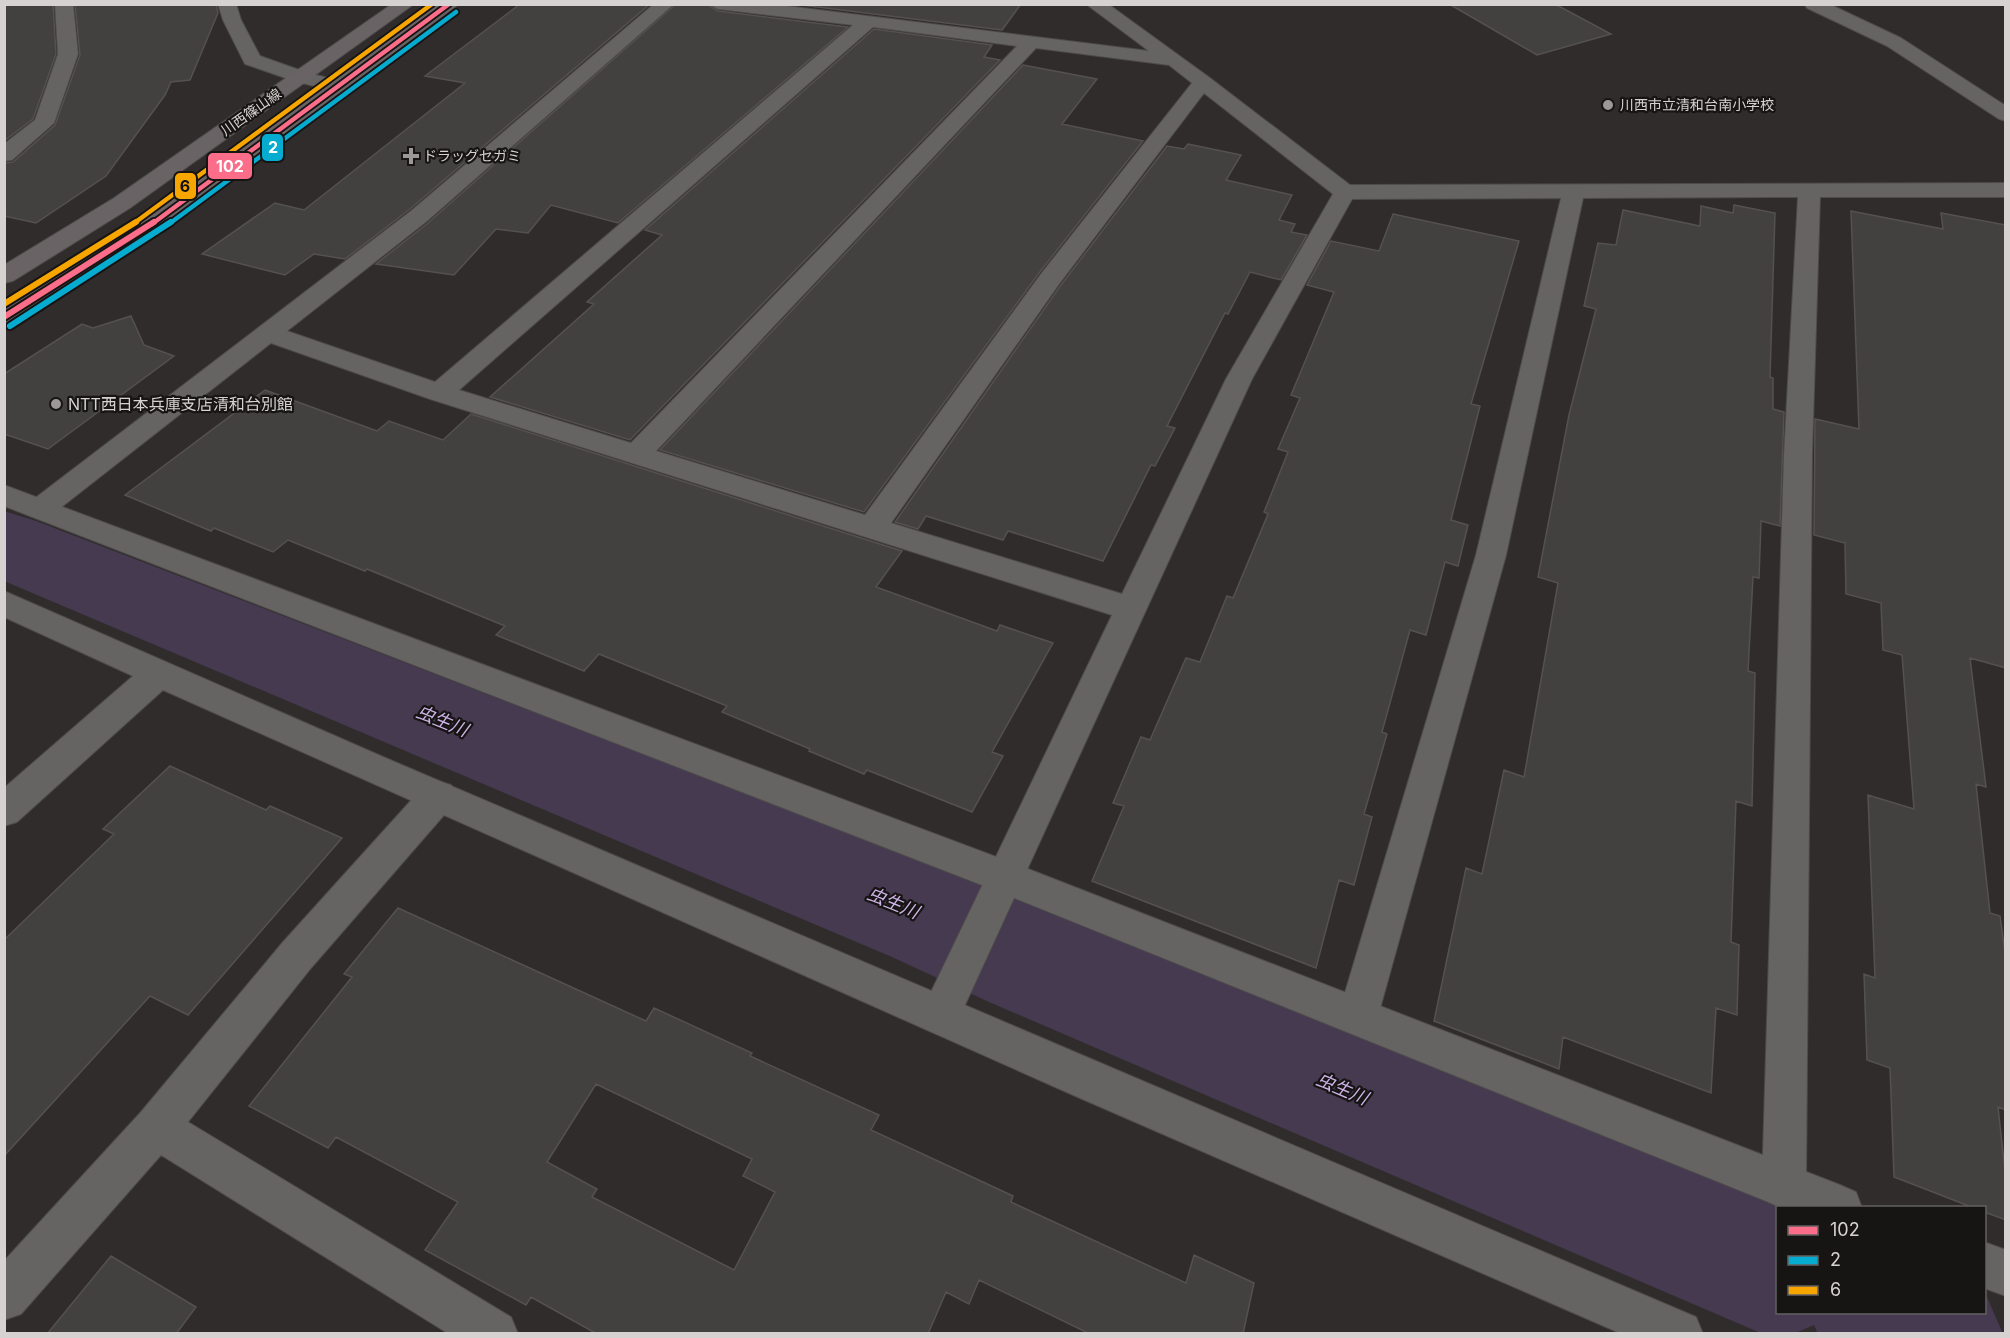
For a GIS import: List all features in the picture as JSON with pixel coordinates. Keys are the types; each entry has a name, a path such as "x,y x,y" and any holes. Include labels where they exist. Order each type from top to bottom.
{"main road":[{"name":"川西篠山線","path":"4,276 122,203 405,4"},
{"name":"川西篠山線","path":"4,317 144,230 450,4"}],"street":[{"path":"4,155 44,123 68,54 64,4"},
{"path":"227,4 232,20 252,60 301,77 338,86"},
{"path":"40,509 419,216 665,4"},
{"path":"717,4 869,21 1175,61"},
{"path":"1095,4 1203,82 1345,192 2006,190"},
{"path":"1813,4 1894,42 2006,115"},
{"path":"439,393 869,21"},
{"path":"636,455 1030,43"},
{"path":"872,528 1050,279 1203,82"},
{"path":"1784,1185 1798,455 1809,191"},
{"path":"940,1015 1239,380 1345,192"},
{"path":"1358,1017 1491,555 1573,193"},
{"path":"268,333 439,393 1132,609"},
{"path":"4,495 1005,877 1835,1206"},
{"path":"4,603 158,674 1396,1214 1679,1334"},
{"path":"4,811 158,674"},
{"path":"4,1297 156,1127 297,955 438,796"},
{"path":"156,1127 494,1334"},
{"path":"1986,1265 2006,1273"}],"building":[{"path":"4,4 53,4 56,54 33,119 4,141"},
{"path":"75,4 216,4 218,13 190,80 171,82 165,95 106,176 36,223 4,216 4,163 13,162 55,125 80,55"},
{"path":"520,4 650,4 410,209 345,259 314,254 285,275 202,254 275,203 304,210 465,83 425,76"},
{"path":"676,4 707,4 718,11 848,27 618,223 551,205 528,233 496,229 454,275 376,264 428,223"},
{"path":"793,4 1021,4 1002,30"},
{"path":"1449,4 1555,4 1611,34 1537,55"},
{"path":"874,29 992,45 984,57 1000,60 630,440 490,397 594,304 587,302 662,235 645,230"},
{"path":"1023,65 1097,79 1062,124 1143,141 1039,273 864,512 660,450"},
{"path":"1188,144 1241,155 1226,180 1292,195 1279,220 1295,224 1291,232 1307,235 1281,280 1250,272 1228,314 1225,313 1167,426 1175,428 1155,466 1151,465 1103,561 1008,531 1003,540 926,516 918,529 895,522 1061,285 1167,146 1184,149"},
{"path":"1734,205 1775,213 1770,377 1773,378 1773,409 1784,412 1780,526 1761,521 1759,578 1753,577 1748,671 1755,673 1752,806 1736,801 1731,942 1739,945 1737,1015 1716,1008 1711,1093 1563,1037 1559,1069 1434,1021 1466,868 1482,874 1504,770 1524,777 1558,583 1538,577 1569,415 1596,309 1584,306 1598,243 1616,245 1623,210 1700,226 1701,206 1733,213"},
{"path":"1851,211 1943,229 1941,213 2006,225 2006,668 1970,658 1986,787 1976,784 1990,913 2000,916 2006,960 2006,1110 1998,1107 2006,1180 2006,1220 1986,1213 1986,1206 1969,1206 1894,1177 1890,1068 1867,1060 1864,974 1875,978 1868,795 1914,809 1902,655 1883,650 1881,603 1846,594 1845,543 1814,535 1815,419 1859,429"},
{"path":"1393,214 1519,241 1471,404 1480,406 1451,520 1468,525 1458,566 1445,562 1426,635 1410,630 1382,732 1387,734 1364,814 1372,817 1354,885 1339,880 1316,968 1092,881 1124,806 1113,803 1141,737 1150,740 1186,658 1200,662 1227,596 1233,598 1268,514 1264,512 1288,452 1278,449 1300,398 1291,395 1334,292 1307,285 1331,241 1379,251"},
{"name":"NTT西日本兵庫支店清和台別館","path":"131,316 144,345 174,356 48,449 4,434 4,374 82,324 93,328"},
{"path":"265,390 377,431 389,421 443,440 471,414 902,551 876,587 997,631 1000,625 1053,643 992,752 1003,756 972,812 867,770 864,774 809,751 810,749 722,712 727,706 599,654 584,671 496,635 505,626 367,569 365,571 288,540 273,552 214,528 211,531 125,495"},
{"path":"170,766 266,810 270,806 342,838 188,1015 150,996 4,1156 4,940 114,834 103,829"},
{"path":"398,908 646,1021 654,1008 752,1053 750,1056 879,1115 871,1130 1013,1196 1011,1202 1186,1283 1194,1255 1254,1283 1243,1334 1090,1334 979,1280 969,1304 946,1292 928,1334 597,1334 531,1297 526,1305 425,1250 458,1202 336,1137 328,1148 249,1106 352,977 344,974","holes":["596,1084 752,1159 743,1176 775,1192 734,1270 592,1197 597,1189 547,1162"]},
{"path":"111,1256 196,1307 176,1334 47,1334"}],"waterway":[{"name":"虫生川","path":"4,544 933,919 1031,962 1776,1269"},
{"name":"虫生川","path":"1885,1314 1931,1334"}],"transit line":[{"name":"6","path":"4,304 138,221 432,4"},
{"name":"102","path":"4,317 144,230 449,4"},
{"name":"2","path":"10,326 150,238 456,12"}],"place":[{"name":"川西市立清和台南小学校","path":"1608,105"},
{"name":"ドラッグセガミ","path":"411,156"},
{"name":"NTT西日本兵庫支店清和台別館","path":"56,404"}]}
